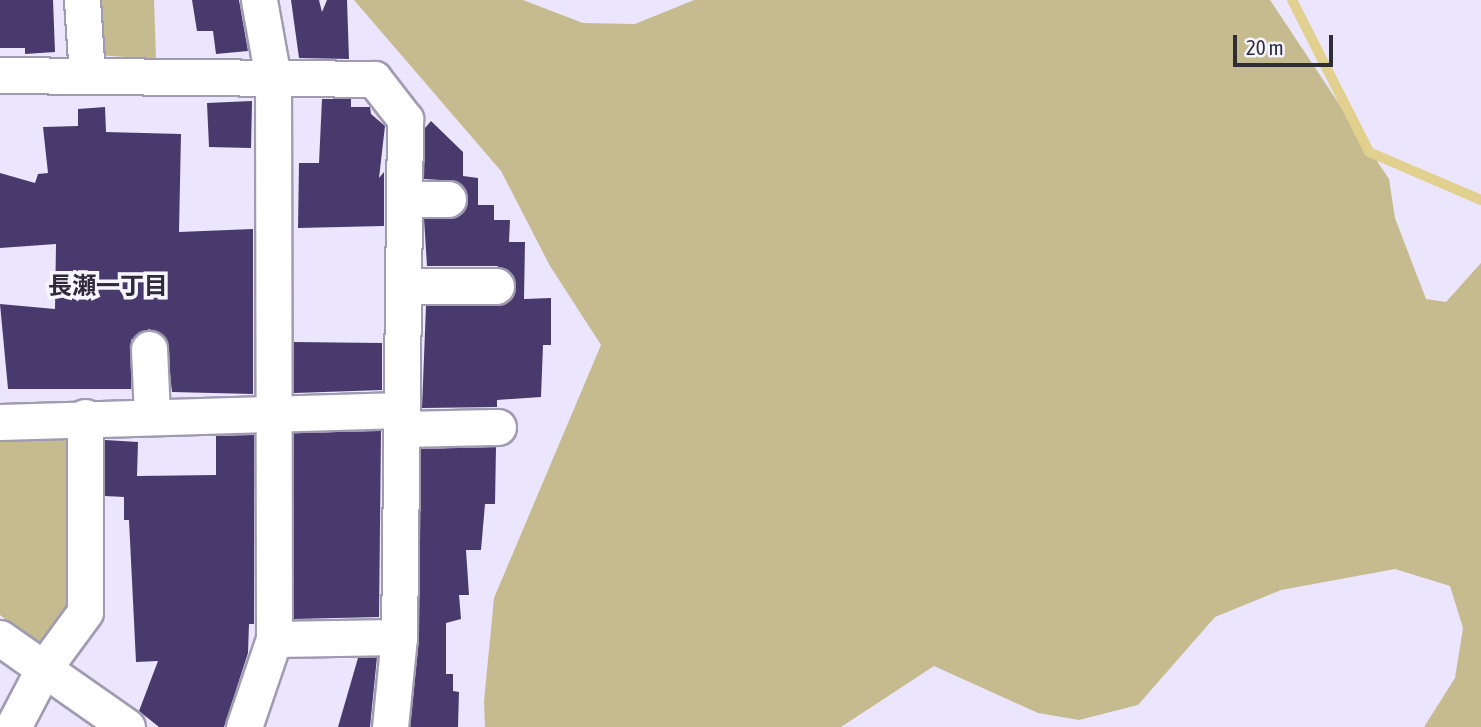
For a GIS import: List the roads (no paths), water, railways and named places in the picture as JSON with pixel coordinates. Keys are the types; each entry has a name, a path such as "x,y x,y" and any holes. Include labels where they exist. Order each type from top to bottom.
{"street":[{"path":"82,0 86,76"},
{"path":"244,727 274,639 273,78 259,0"},
{"path":"0,75 374,79 405,119 399,636 390,727"},
{"path":"405,199 448,199"},
{"path":"404,286 496,286"},
{"path":"149,349 152,414"},
{"path":"0,422 274,411 498,427"},
{"path":"13,727 44,668 85,612 85,417"},
{"path":"274,639 399,636"},
{"path":"0,638 127,727"}],"waterway":[{"path":"1292,0 1369,152 1481,200"}],"district":[{"name":"長瀬一丁目","path":"108,286"}]}
